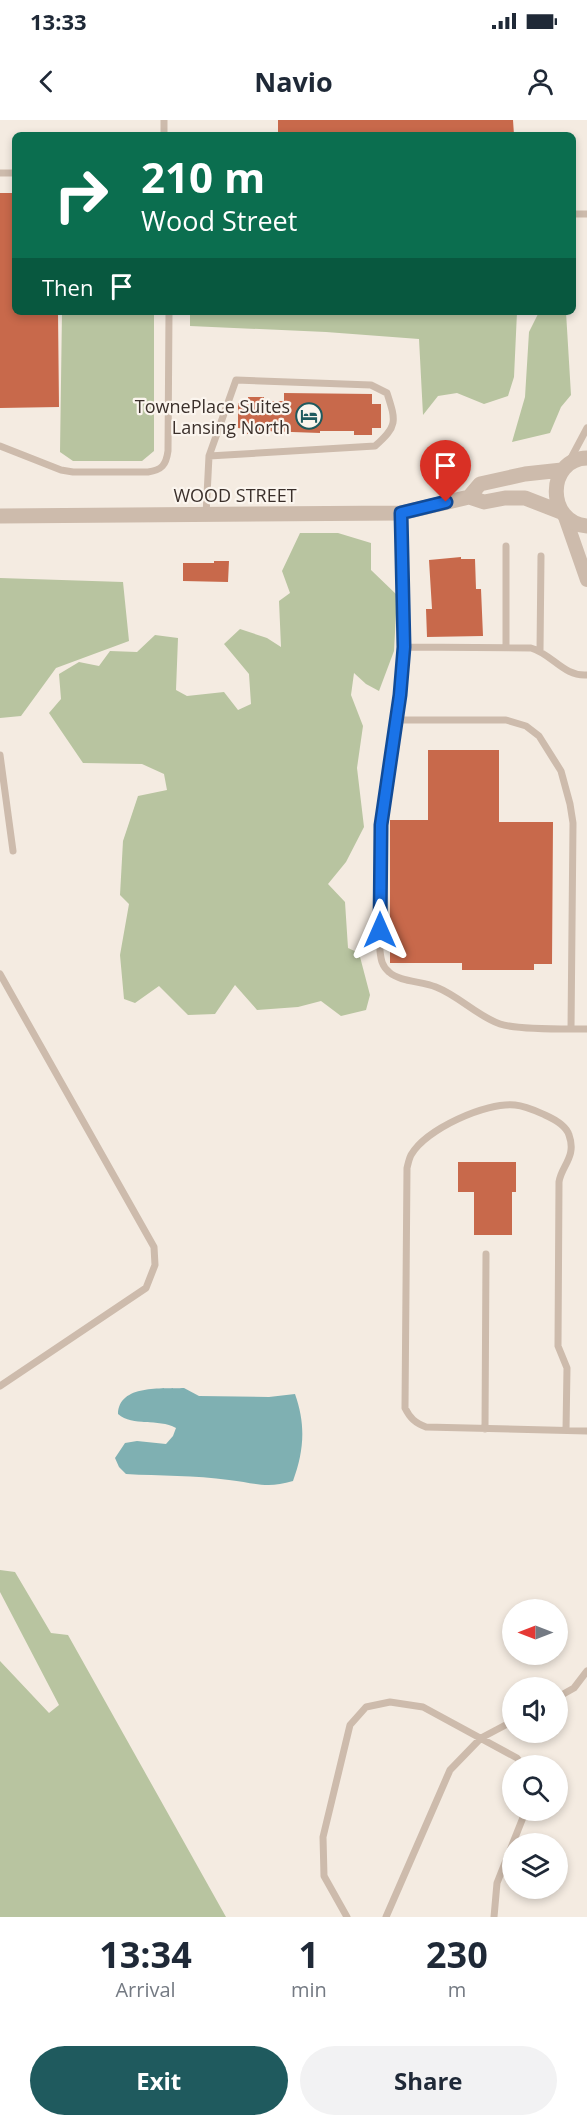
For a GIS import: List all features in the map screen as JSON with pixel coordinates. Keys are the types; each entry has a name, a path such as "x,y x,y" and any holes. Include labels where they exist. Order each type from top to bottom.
{"street":[{"name":"WOOD STREET","path":"0,516 401,513 469,496 480,484 525,474 564,469 573,461 587,458"},
{"path":"564,469 555,491 587,580"},
{"name":"WOOD STREET","path":"469,496 484,502 505,498 525,498 563,515 572,522 587,526"}],"lane":[{"path":"0,446 61,470 73,472 148,472 163,467 167,461 168,451 169,315"},
{"path":"206,515 209,456 236,380 371,385 387,393 394,415 390,433 375,446 209,456"},
{"path":"564,469 587,428"},
{"path":"401,513 404,647 381,825 380,951 382,963 387,971 395,976 440,988 499,1024 514,1027 587,1029"},
{"path":"506,546 506,647"},
{"path":"540,651 541,556"},
{"path":"404,647 531,648 540,651 570,674 587,675"},
{"path":"396,720 506,720 518,723 530,728 539,736 561,771 573,823 571,1029"},
{"path":"0,755 13,851"},
{"path":"0,974 154,1247 155,1265 146,1288 0,1386"},
{"path":"566,1430 567,1368 558,1346 559,1182 570,1158 570,1137 567,1130 556,1120 530,1108 502,1105 467,1113 420,1144 411,1155 407,1168 405,1407 409,1416 417,1424 426,1427 587,1431"},
{"path":"485,1429 486,1254"},
{"path":"568,1691 574,1688 587,1671"},
{"path":"347,1917 324,1876 323,1837 350,1725 366,1707 390,1702 423,1707 512,1755"},
{"path":"386,1917 450,1770 481,1738 502,1727"},
{"path":"494,1917 496,1883 521,1821"}],"green space":[{"path":"62,315 154,315 154,451 142,461 73,461 60,452"},
{"path":"190,315 517,315 514,377 508,396 484,404 457,393 438,396 423,415 419,339 190,326"},
{"path":"538,315 566,315 571,395 561,407 550,433 512,442 525,397 529,332"},
{"path":"300,533 338,533 371,543 371,570 397,595 394,651 379,691 366,684 354,673 351,695 363,726 357,768 364,827 346,862 328,884 345,902 348,948 359,953 370,995 366,1010 341,1016 321,1001 298,1007 257,1010 235,985 215,1014 188,1015 159,986 135,1003 124,999 120,955 129,904 120,895 123,841 138,796 167,790 164,774 142,764 83,763 49,713 61,699 59,674 79,662 99,666 110,651 137,652 155,635 178,638 176,690 187,696 224,692 238,710 251,704 249,674 224,644 240,629 267,638 281,647 279,601 290,593 282,571"},
{"path":"0,578 123,582 129,641 56,668 21,716 0,718"},
{"path":"0,1570 15,1572 51,1633 68,1635 226,1917 0,1917 0,1661 49,1713 59,1705 0,1592"}],"water":[{"path":"184,1388 199,1396 269,1397 295,1394 301,1416 302,1438 300,1459 293,1481 261,1485 203,1477 126,1474 119,1467 115,1458 125,1443 137,1441 166,1444 176,1428 161,1423 138,1422 124,1418 118,1414 120,1404 126,1397 143,1390"}],"building":[{"path":"278,120 513,120 514,132 278,132"},
{"path":"0,193 12,193 12,315 58,315 59,407 0,408"},
{"name":"TownePlace Suites Lansing North","path":"284,393 372,394 372,404 381,404 381,428 372,428 372,435 354,435 354,431 320,431 320,433 264,431 264,434 247,434 247,429 238,428 238,403 248,403 248,397 264,397 264,401 284,401"},
{"path":"461,557 461,559 475,559 476,589 481,589 483,636 427,637 426,609 432,609 429,560"},
{"path":"214,561 229,561 228,582 183,581 183,563 214,563"},
{"path":"428,750 499,750 499,822 553,822 552,964 534,964 534,970 462,970 462,963 390,963 390,820 428,820"},
{"path":"458,1162 516,1162 516,1192 512,1192 512,1235 474,1235 474,1192 458,1192"}],"place":[{"name":"TownePlace Suites Lansing North","path":"309,416"}],"route":[{"path":"380,930 382,809 400,695 404,647 401,513 446,502"}]}
